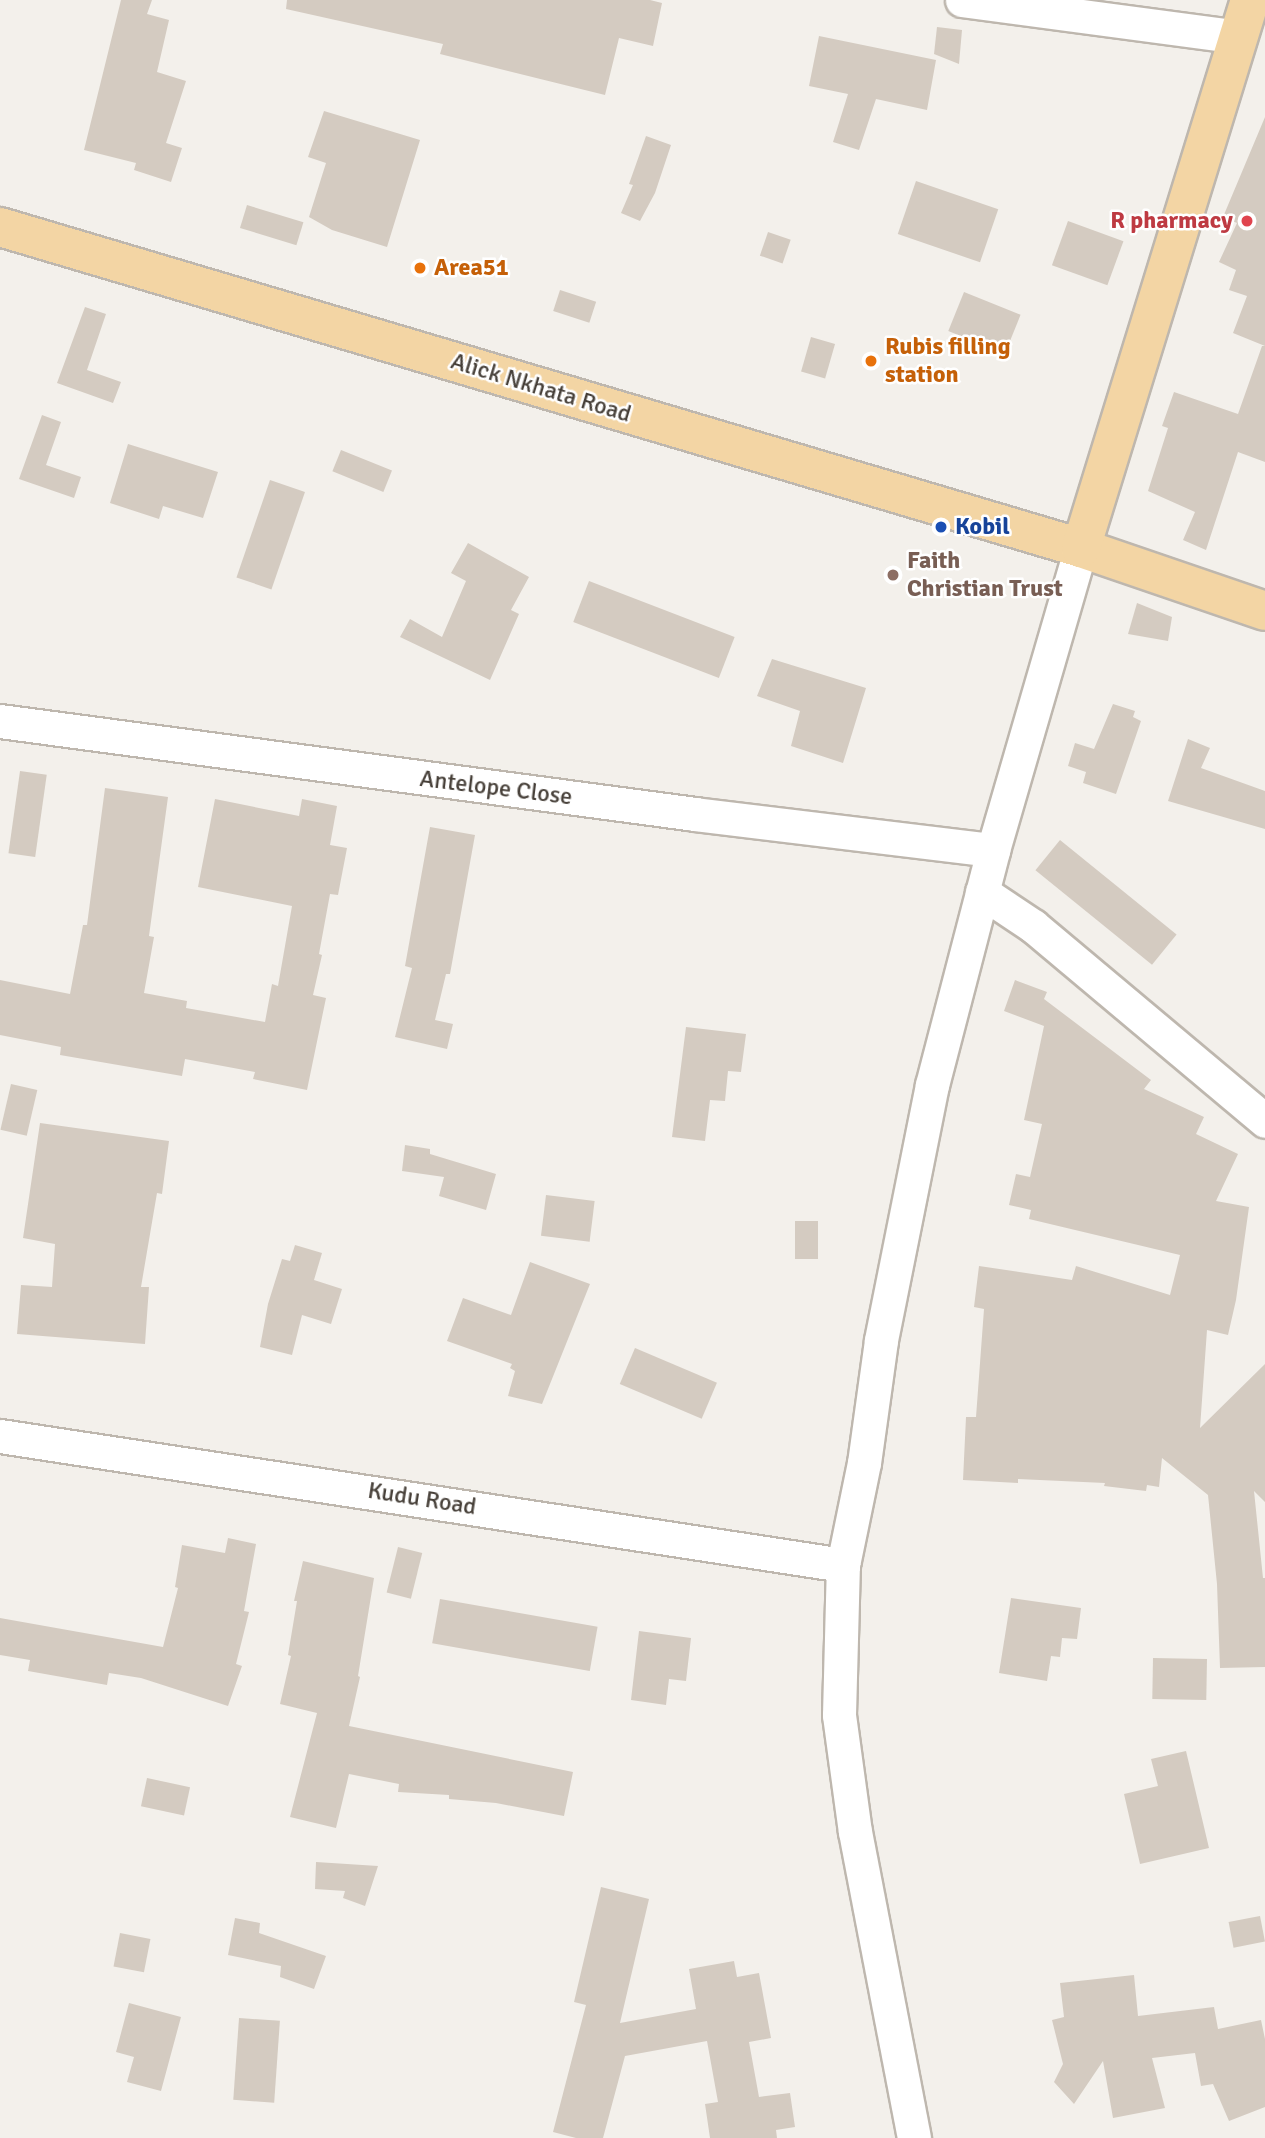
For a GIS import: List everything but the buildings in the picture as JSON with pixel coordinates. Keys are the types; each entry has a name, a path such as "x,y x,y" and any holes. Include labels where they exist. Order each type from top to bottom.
{"main road":[{"path":"1081,548 1250,0"},
{"name":"Alick Nkhata Road","path":"0,227 1081,548 1265,611"}],"street":[{"path":"962,0 1238,37"},
{"path":"914,2138 857,1845 839,1715 843,1565 864,1462 881,1340 932,1085 993,850 1081,548"},
{"name":"Antelope Close","path":"0,721 681,812 993,850"},
{"path":"982,892 1033,926 1265,1121"},
{"name":"Kudu Road","path":"0,1436 843,1565"}],"place":[{"name":"R pharmacy","path":"1247,221"},
{"name":"Area51","path":"420,268"},
{"name":"Rubis filling station","path":"871,361"},
{"name":"Kobil","path":"941,527"},
{"name":"Faith Christian Trust","path":"893,575"}]}
